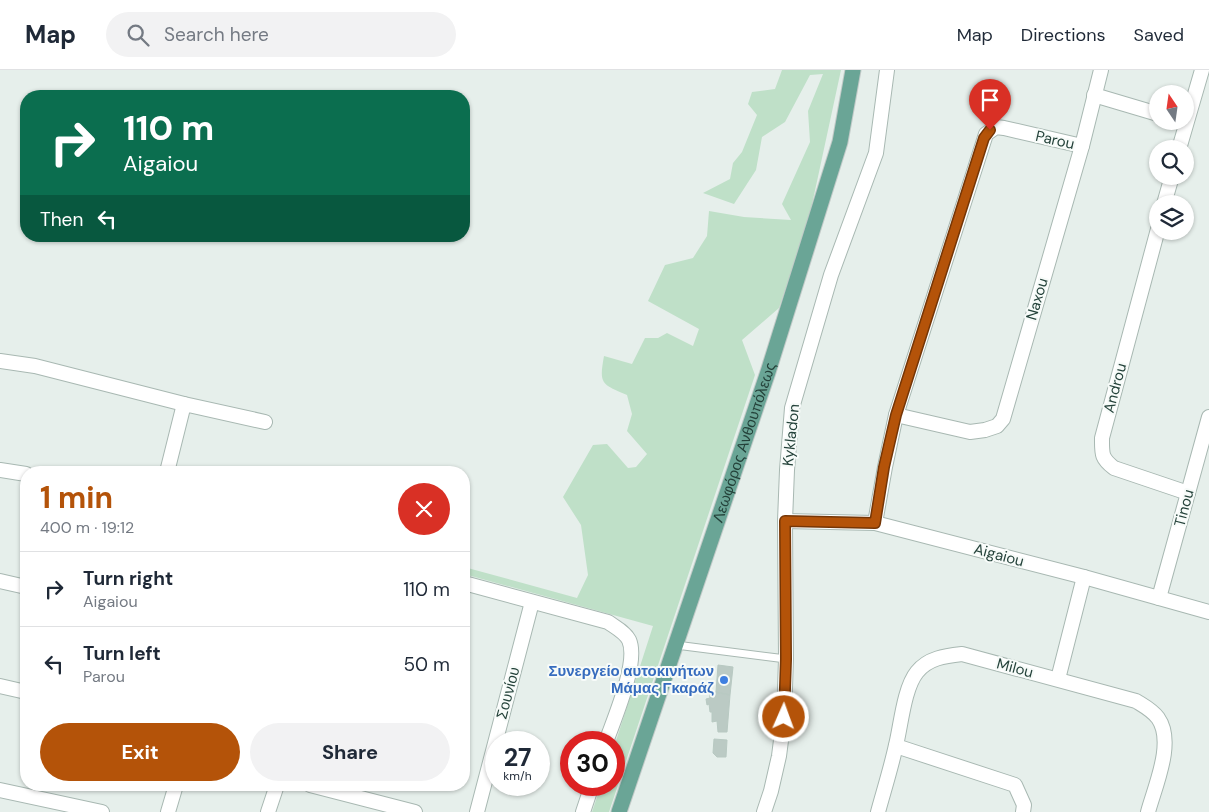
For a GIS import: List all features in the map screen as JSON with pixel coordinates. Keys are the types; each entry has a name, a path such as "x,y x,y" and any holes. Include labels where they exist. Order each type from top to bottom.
{"main road":[{"name":"Λεωφόρος Ανθουπόλεως","path":"619,812 768,372 840,142 854,70"}],"street":[{"name":"Kykladon","path":"764,812 779,756 784,717 786,659 786,470 792,408 831,275 876,153 888,70"},
{"name":"Naxou","path":"896,415 970,432 997,426 1003,419 1082,146 1101,70"},
{"path":"1194,93 1202,70"},
{"path":"1094,95 1149,111"},
{"name":"Parou","path":"875,523 884,467 896,415 986,134 996,128 1004,128 1082,146"},
{"name":"Androu","path":"1155,240 1102,438 1102,452 1104,460 1114,468 1188,493"},
{"path":"0,361 35,366 184,404 265,422"},
{"path":"168,466 184,404"},
{"name":"Tinou","path":"1159,598 1209,417"},
{"path":"0,470 20,473"},
{"name":"Aigaiou","path":"785,521 875,523 1084,577 1209,612"},
{"path":"1058,679 1084,577"},
{"path":"0,581 20,586"},
{"path":"470,585 608,622 620,629 629,639 632,652 631,666 610,731"},
{"name":"Σουνίου","path":"476,812 532,602"},
{"name":"Milou","path":"878,812 896,746 908,689 916,673 926,664 942,656 962,654 1136,701 1149,708 1159,718 1165,735 1164,754 1148,812"},
{"path":"0,686 20,691"},
{"path":"896,746 1015,785 1024,806 1023,812"},
{"path":"0,790 48,806 102,812"},
{"path":"168,812 174,791"},
{"path":"268,812 274,791"},
{"path":"333,791 415,812"},
{"path":"583,812 588,796"}],"lane":[{"path":"676,645 786,659"}],"green space":[{"path":"782,70 841,70 808,223 779,308 742,340 755,375 625,764 625,731 619,731 653,626 470,576 470,569 577,598 588,575 581,525 563,497 593,445 607,444 628,468 636,467 647,454 627,431 632,414 627,395 607,385 602,378 604,356 632,364 645,338 658,338 667,333 693,346 699,329 648,301 665,265 693,258 707,236 709,211 744,217 791,220 782,204 810,142 808,111 823,74 810,75 785,122 762,137 756,170 734,204 703,193 730,179 733,163 742,152 757,115 748,104 752,92 775,89"},
{"path":"597,796 614,796 609,812 592,812"}],"building":[{"name":"Συνεργείο αυτοκινήτων Μάμας Γκαράζ","path":"718,665 733,667 730,695 716,692"},
{"path":"709,691 730,695 727,732 718,732 717,721 712,722 712,712 710,712 706,699 710,698"},
{"path":"714,739 727,740 726,757 717,757 713,753"}],"place":[{"name":"Συνεργείο αυτοκινήτων Μάμας Γκαράζ","path":"724,680"}],"route":[{"path":"784,717 786,659 785,521 875,523 884,467 896,415 984,138 990,130"}]}
